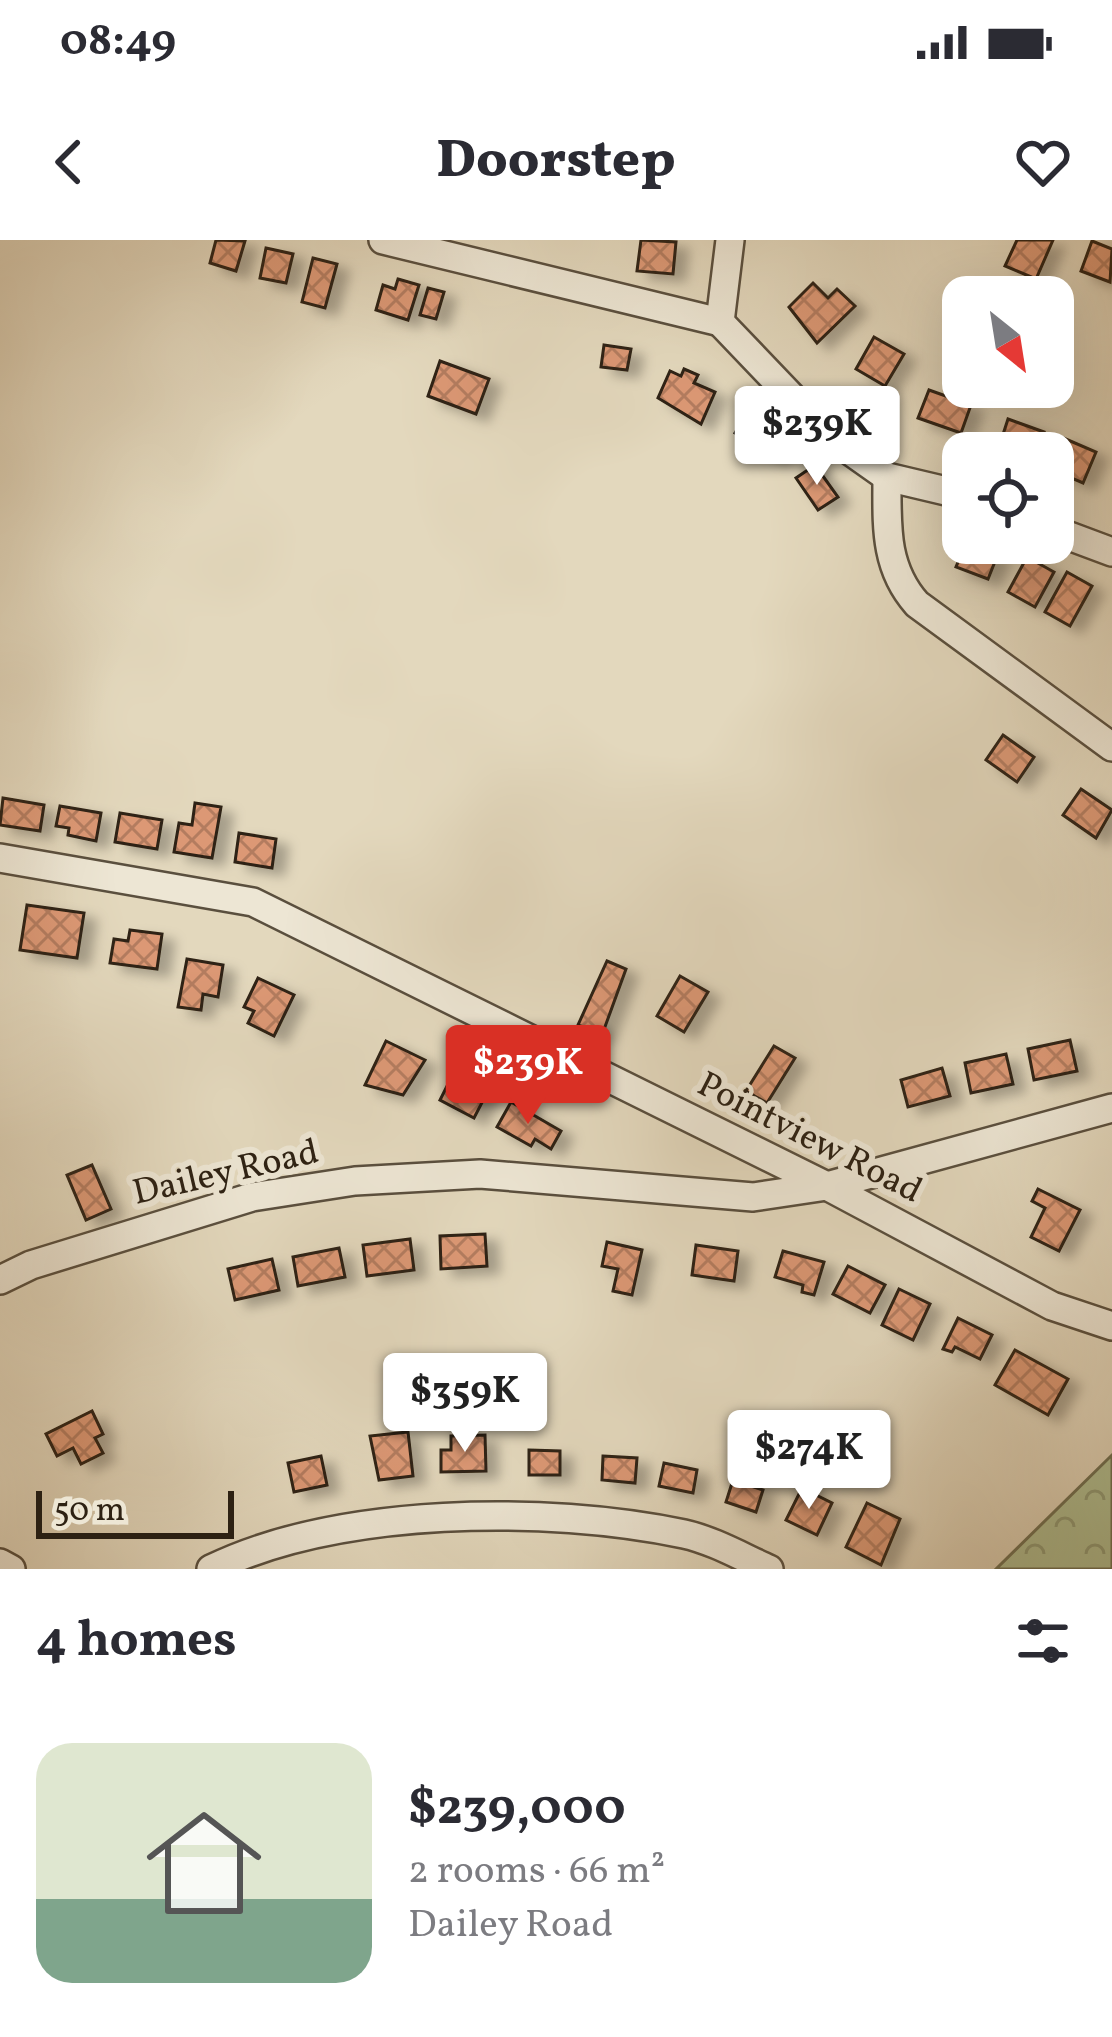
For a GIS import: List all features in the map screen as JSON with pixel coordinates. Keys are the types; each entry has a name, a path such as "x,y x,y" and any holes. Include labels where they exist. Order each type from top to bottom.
{"street":[{"path":"383,240 721,322 830,436 887,477 942,490"},
{"path":"721,322 730,240"},
{"path":"887,477 889,546 896,580 916,604 1112,747"},
{"path":"1074,538 1112,552"},
{"name":"Pointview Road","path":"0,858 253,902 827,1186 1052,1306 1112,1326"},
{"name":"Dailey Road","path":"0,1280 31,1265 252,1197 355,1181 480,1174 752,1197 827,1186 1112,1108"},
{"path":"211,1569 336,1532 480,1512 688,1534 769,1569"},
{"path":"0,1563 11,1569"}],"green space":[{"path":"1112,1455 1112,1569 996,1569"}],"building":[{"path":"216,240 245,241 236,271 210,263"},
{"path":"641,240 676,242 673,274 637,271"},
{"path":"1017,240 1053,240 1037,276 1005,266"},
{"path":"1092,241 1112,249 1110,282 1081,271"},
{"path":"266,248 293,254 286,283 260,278"},
{"path":"313,258 337,264 325,308 302,302"},
{"path":"398,279 419,285 408,320 376,310 383,285 395,289"},
{"path":"813,283 828,298 837,289 855,306 817,343 789,307"},
{"path":"428,288 444,292 436,319 420,315"},
{"path":"874,337 904,354 885,386 856,369"},
{"path":"604,345 631,349 627,370 601,367"},
{"path":"440,361 489,379 476,414 428,396"},
{"path":"684,369 698,375 694,383 715,392 701,424 658,398 670,371 681,376"},
{"path":"929,390 942,395 942,408 970,408 961,432 918,418"},
{"path":"754,401 771,412 765,423 787,436 775,457 735,433"},
{"path":"1008,419 1044,432 1004,432"},
{"path":"1074,443 1096,452 1083,483 1074,479"},
{"path":"815,465 838,497 818,510 796,478"},
{"path":"957,564 994,564 988,579"},
{"path":"1023,564 1040,564 1054,572 1035,607 1008,592"},
{"path":"1067,572 1092,586 1070,626 1045,612"},
{"path":"1003,735 1034,757 1017,782 986,760"},
{"path":"1081,789 1112,810 1096,838 1063,815"},
{"path":"3,798 44,805 40,831 0,825"},
{"path":"195,803 221,807 212,858 174,852 179,823 192,825"},
{"path":"60,806 101,813 96,841 68,835 69,828 56,826"},
{"path":"120,813 162,820 157,849 115,842"},
{"path":"239,833 276,839 272,868 235,862"},
{"path":"27,905 84,913 77,958 20,950"},
{"path":"130,930 162,934 157,969 110,963 114,939 128,941"},
{"path":"187,959 223,965 218,997 203,994 201,1010 178,1007"},
{"path":"607,961 626,969 602,1035 578,1025"},
{"path":"680,976 708,992 684,1032 657,1016"},
{"path":"258,978 294,995 274,1036 248,1023 254,1011 244,1007"},
{"path":"1070,1040 1077,1071 1034,1080 1028,1049"},
{"path":"386,1041 425,1060 403,1095 365,1085"},
{"path":"774,1046 795,1058 767,1103 746,1091"},
{"path":"1006,1054 1013,1084 971,1093 965,1063"},
{"path":"942,1068 950,1096 908,1107 901,1080"},
{"path":"452,1076 487,1093 474,1118 440,1100"},
{"path":"511,1102 561,1131 551,1149 535,1139 531,1146 497,1127"},
{"path":"92,1165 111,1209 86,1220 67,1175"},
{"path":"1038,1189 1080,1210 1059,1251 1031,1237 1045,1208 1032,1201"},
{"path":"485,1234 487,1266 441,1269 440,1236"},
{"path":"410,1239 414,1270 367,1276 363,1245"},
{"path":"607,1242 642,1250 632,1295 613,1291 618,1269 602,1266"},
{"path":"696,1245 738,1251 734,1281 692,1275"},
{"path":"339,1248 345,1277 298,1286 293,1257"},
{"path":"783,1251 824,1262 814,1295 802,1292 803,1285 775,1277"},
{"path":"272,1259 279,1290 235,1300 228,1269"},
{"path":"848,1266 885,1285 870,1313 833,1294"},
{"path":"899,1289 930,1304 913,1340 882,1325"},
{"path":"958,1318 992,1335 980,1359 955,1347 952,1352 943,1349"},
{"path":"1015,1350 1068,1379 1048,1415 995,1385"},
{"path":"92,1411 103,1434 95,1438 103,1453 81,1464 73,1448 57,1456 46,1434"},
{"path":"408,1432 413,1476 379,1480 370,1436"},
{"path":"485,1435 486,1471 441,1472 441,1450 451,1450 451,1436"},
{"path":"529,1450 560,1451 560,1475 529,1475"},
{"path":"321,1456 327,1485 294,1492 288,1463"},
{"path":"603,1456 637,1458 635,1483 602,1480"},
{"path":"664,1463 697,1470 693,1493 659,1486"},
{"path":"733,1480 763,1490 756,1512 726,1502"},
{"path":"802,1488 832,1503 817,1535 786,1520"},
{"path":"867,1503 900,1519 881,1565 846,1547"}]}
